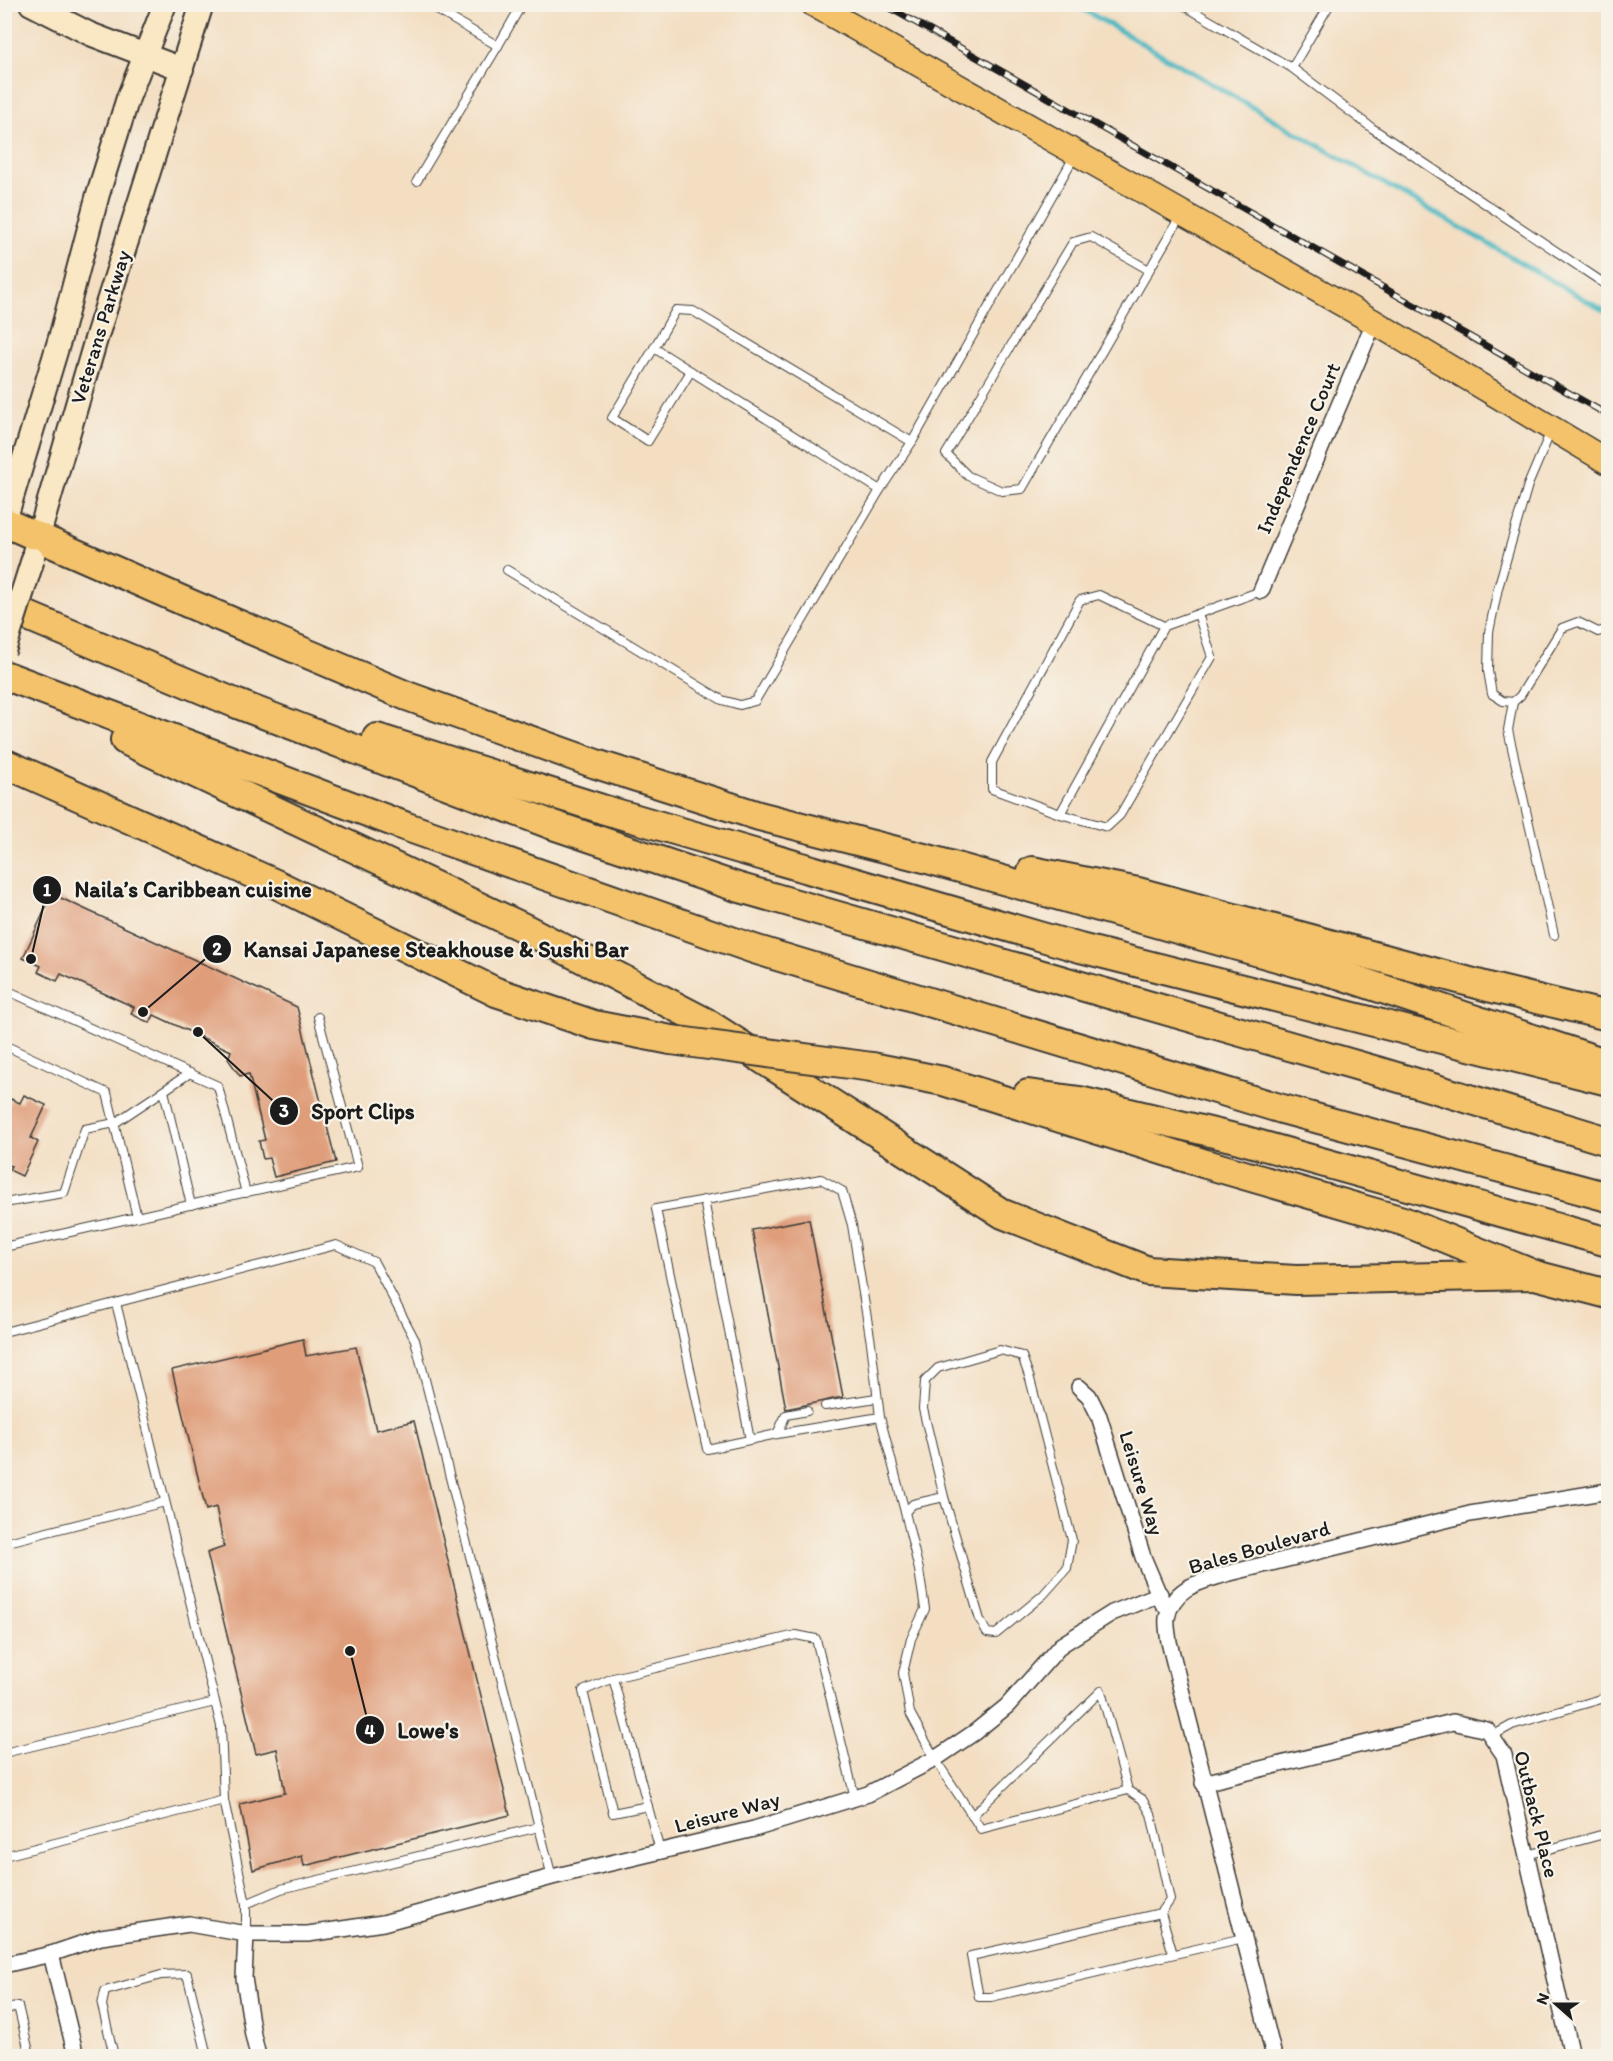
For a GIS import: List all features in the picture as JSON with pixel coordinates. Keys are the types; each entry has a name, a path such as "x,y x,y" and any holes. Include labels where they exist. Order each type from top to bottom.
{"highway":[{"path":"5,523 35,548 407,696 596,764 759,816 927,860 1341,975 1608,1064"},
{"path":"4,606 235,703 550,824 737,887 1380,1072 1608,1141"},
{"path":"146,666 602,809 1080,948 1608,1082"},
{"path":"4,675 407,827 754,949 1282,1110 1608,1197"},
{"path":"4,683 522,927 705,1022 1003,1214 1148,1271 1296,1280 1535,1275"},
{"path":"4,763 278,885 496,992 594,1025 671,1041 872,1066 943,1081 1080,1101 1239,1139 1608,1242"},
{"path":"759,816 1138,892 1480,985 1608,1016"},
{"path":"943,1081 1206,1164 1403,1221 1535,1275 1608,1294"}],"main road":[{"path":"31,4 90,34 182,69"},
{"name":"Veterans Parkway","path":"5,523 60,338 98,194 128,98 165,4"},
{"name":"Veterans Parkway","path":"4,651 99,328 202,4"},
{"path":"813,4 1374,322 1608,462"}],"street":[{"name":"Independence Court","path":"1261,591 1374,322"},
{"name":"Leisure Way","path":"1079,1387 1089,1396 1099,1416 1143,1557 1160,1594 1167,1618"},
{"name":"Bales Boulevard","path":"1167,1618 1173,1602 1189,1585 1199,1582 1470,1514 1608,1491"},
{"name":"Leisure Way","path":"4,1965 51,1954 101,1937 189,1924 246,1934 309,1934 383,1923 552,1877 754,1829 868,1794 935,1759 975,1732 1007,1706 1061,1646 1112,1613 1160,1594"},
{"path":"1167,1618 1169,1642 1203,1783 1274,2056"},
{"name":"Outback Place","path":"1203,1783 1453,1722 1488,1730 1504,1755 1572,2056"},
{"path":"246,1934 244,1978 258,2056"},
{"path":"51,1954 76,2056"}],"lane":[{"path":"427,4 498,46"},
{"path":"417,181 522,4"},
{"path":"1181,4 1292,68 1372,128 1608,286"},
{"path":"1292,68 1330,4"},
{"path":"507,570 722,700 740,705 755,701 880,490 912,442 1076,153"},
{"path":"1149,270 1091,237 1073,242 946,454 968,476 1002,491 1022,489 1149,270 1182,213"},
{"path":"691,371 648,441 612,418 676,310 693,311 912,442"},
{"path":"654,348 880,490"},
{"path":"1513,702 1503,701 1492,694 1488,670 1489,632 1498,588 1528,485 1553,428"},
{"path":"1060,814 1164,626 1261,591"},
{"path":"1164,626 1099,595 1080,600 992,762 992,789 1060,814 1107,827 1120,815 1212,657 1198,614"},
{"path":"1554,935 1508,730 1513,702 1520,696 1562,628 1578,622 1598,632 1608,629"},
{"path":"4,989 218,1086 246,1193"},
{"path":"4,1247 358,1167 318,1017"},
{"path":"4,1045 107,1093 137,1217"},
{"path":"4,1203 64,1193 85,1129 115,1124 190,1073"},
{"path":"164,1091 191,1205"},
{"path":"879,1417 777,1434 706,1449 656,1209 821,1179 842,1191 852,1225 871,1343 879,1417 919,1570 925,1609 911,1639 903,1673 910,1713 935,1759 981,1829 1128,1790"},
{"path":"704,1200 750,1440"},
{"path":"4,1332 336,1245 374,1262 415,1340 552,1877"},
{"path":"116,1303 221,1726 224,1800 246,1904 246,1934"},
{"path":"1000,1350 1022,1356 1072,1540 1067,1568 1043,1595 996,1634 987,1633 980,1620 944,1497 923,1409 925,1381 938,1368 1000,1350"},
{"path":"825,1406 876,1398"},
{"path":"777,1434 786,1415 807,1410"},
{"path":"905,1512 913,1504 944,1497"},
{"path":"4,1543 165,1502"},
{"path":"648,1806 613,1813 583,1691 612,1677 796,1635 816,1639 855,1798"},
{"path":"612,1677 660,1851"},
{"path":"972,1816 1101,1691 1128,1790 1142,1799 1151,1814 1170,1900 1161,1914 971,1956 980,1997 991,1997 1243,1938"},
{"path":"1492,1736 1512,1725 1608,1697"},
{"path":"4,1753 215,1702"},
{"path":"4,1856 224,1800"},
{"path":"246,1904 281,1889 538,1827"},
{"path":"1527,1855 1608,1833"},
{"path":"1161,1914 1173,1954"},
{"path":"114,2056 102,2005 105,1991 161,1975 187,1974 207,2056"},
{"path":"4,2010 18,2006 30,2056"}],"building":[{"path":"52,894 297,1007 336,1162 274,1177 269,1158 263,1159 259,1141 265,1140 249,1074 240,1076 228,1059 231,1051 154,1015 150,1023 131,1014 134,1007 61,974 57,981 38,972 41,966 23,958"},
{"path":"24,1095 46,1105 31,1138 38,1142 22,1176 9,1170 11,1166 4,1163 4,1114 11,1099 20,1103"},
{"path":"809,1219 843,1397 786,1409 752,1230"},
{"path":"303,1339 306,1356 356,1347 376,1430 414,1421 510,1815 304,1866 302,1856 253,1870 240,1804 285,1793 277,1749 256,1754 207,1553 224,1547 216,1507 206,1510 172,1370"}],"waterway":[{"path":"1074,4 1608,313"}],"railway":[{"path":"883,4 1608,415"}],"place":[{"name":"Naila’s Caribbean cuisine","path":"31,959"},
{"name":"Kansai Japanese Steakhouse & Sushi Bar","path":"143,1012"},
{"name":"Sport Clips","path":"198,1032"},
{"name":"Lowe's","path":"350,1651"}]}
